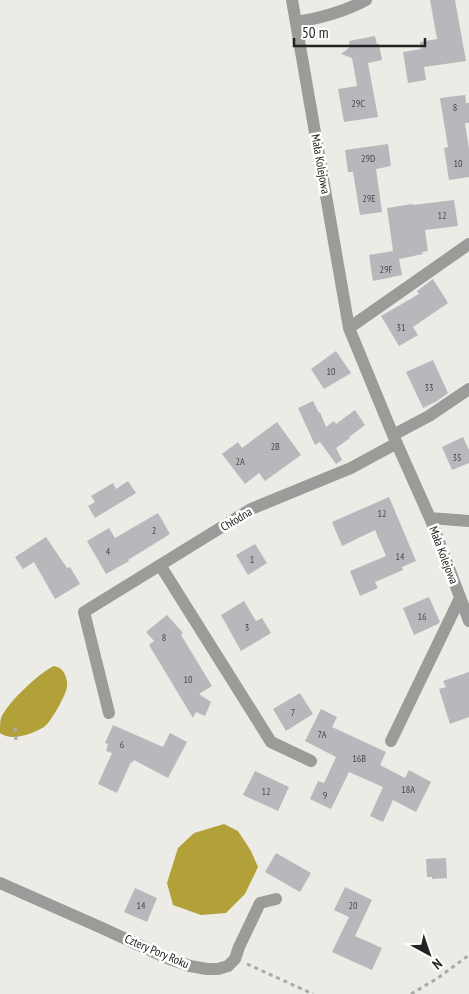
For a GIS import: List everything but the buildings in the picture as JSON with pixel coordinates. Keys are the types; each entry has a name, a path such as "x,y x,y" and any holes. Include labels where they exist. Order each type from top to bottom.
{"street":[{"name":"Mała Kolejowa","path":"292,0 349,328 430,518 469,621"},
{"path":"296,22 323,17 353,7 366,0"},
{"path":"349,328 469,244"},
{"path":"395,439 469,388"},
{"name":"Chłodna","path":"109,713 84,612 251,509 351,468 395,439"},
{"path":"430,518 469,521"},
{"path":"160,566 272,742 311,761"},
{"path":"391,741 460,598"},
{"name":"Cztery Pory Roku","path":"0,883 167,958 190,966 218,969 228,966 235,959"},
{"path":"235,959 260,903 276,899"}],"path":[{"path":"15,728 16,740"},
{"path":"411,994 438,978 469,955"},
{"path":"235,959 313,994"}],"shaded area":[{"path":"54,666 64,672 67,679 67,687 58,708 47,724 39,730 22,736 10,737 0,733 1,718 10,704 32,681"},
{"path":"224,824 238,831 251,851 258,867 245,894 226,913 201,915 173,905 167,883 178,848 194,833"}]}
